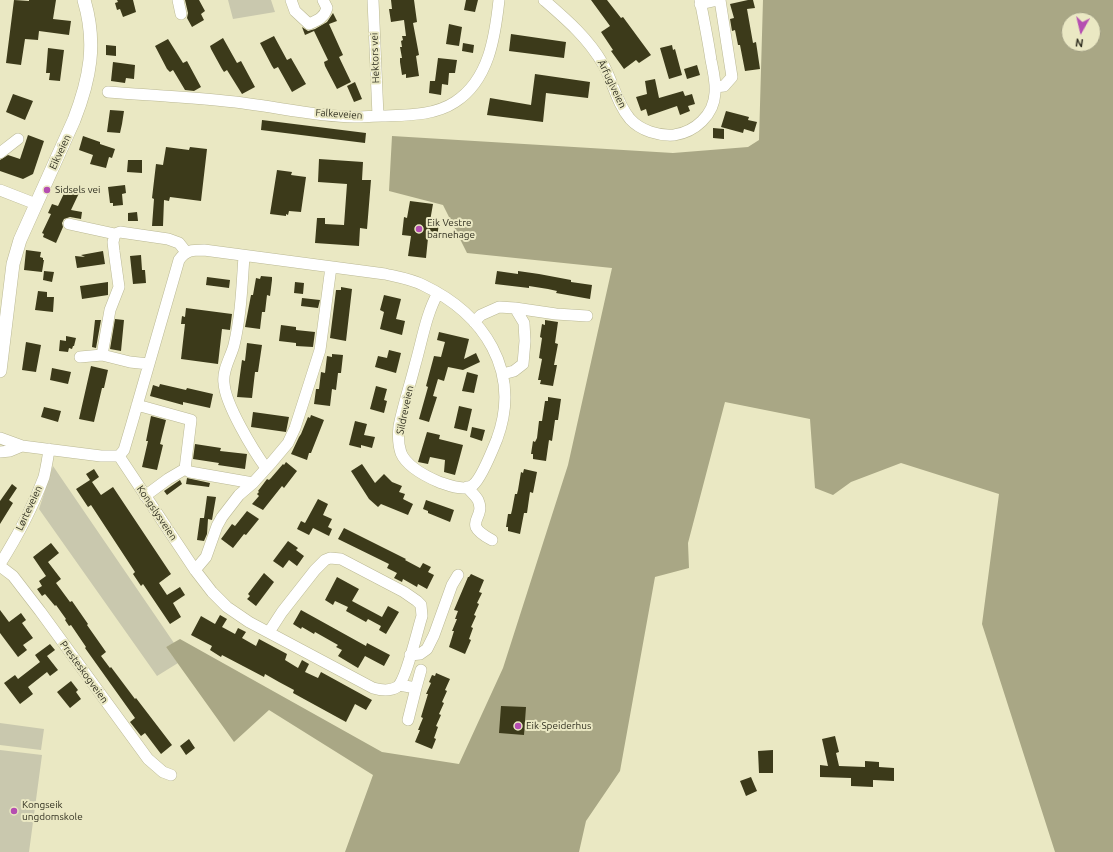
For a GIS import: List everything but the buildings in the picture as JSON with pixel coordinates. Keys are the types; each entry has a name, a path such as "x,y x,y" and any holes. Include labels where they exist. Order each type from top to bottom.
{"main road":[{"name":"Eikveien","path":"0,371 13,264 20,240 74,120 82,100 88,75 92,48 88,14 84,0"}],"street":[{"path":"178,0 181,14"},
{"path":"291,0 295,11 309,24 320,19 325,14 327,8 323,0"},
{"name":"Hektors vei","path":"373,0 378,116"},
{"name":"Falkeveien","path":"108,92 226,101 355,117 397,116 427,113 455,102 466,93 480,75 489,56 499,0"},
{"name":"Årfuglveien","path":"544,0 592,45 604,66 629,118 649,132 668,135 680,134 694,128 703,120 712,107 716,94 716,87 700,2 719,0 732,77 724,86 716,87"},
{"path":"0,153 18,139"},
{"path":"0,190 36,204"},
{"path":"69,224 115,234 120,232 168,239 179,243 186,252"},
{"path":"102,355 110,310 119,287 113,242 115,234"},
{"path":"0,438 22,446 101,456 119,456 124,450 179,260 186,252 204,250 385,274 413,281 438,293 474,322 484,333 494,349 502,374 505,395 505,410 494,447 478,478 473,485 467,487 479,502 479,511 475,525 476,529 481,534 492,540"},
{"path":"244,256 237,331 223,381 231,407 258,457 266,468"},
{"path":"195,570 206,557 216,526 222,517 239,495 252,483 288,443 295,428 320,350 331,267"},
{"name":"Sildreveien","path":"438,293 427,319 399,426 399,445 405,460 428,477 450,486 467,487"},
{"path":"474,322 481,315 499,307 587,316"},
{"path":"502,374 514,371 523,364 525,341 524,323 515,308"},
{"path":"80,357 102,355 130,362 148,364"},
{"path":"137,405 191,420 185,469"},
{"path":"0,452 10,451 22,446"},
{"name":"Lørteveien","path":"0,565 30,509 43,478 49,449"},
{"name":"Kongslysveien","path":"119,456 195,570 212,592 228,607 249,622 372,688 385,690 396,688 399,684"},
{"path":"185,469 190,472 252,483"},
{"path":"145,496 168,479 185,469"},
{"path":"269,632 282,612 315,570 325,560 336,558 352,564 404,592 417,601 420,605 422,616 403,679 399,684 416,688"},
{"name":"Presteskogveien","path":"0,565 13,576 36,605 148,760 163,772 171,775"},
{"path":"410,655 420,654 428,649 452,585 458,575"},
{"path":"408,720 421,670"}],"green space":[{"path":"228,0 271,0 275,12 233,19"},
{"path":"53,466 174,643 166,647 178,663 157,676 39,509"},
{"path":"0,723 44,729 41,750 0,745"},
{"path":"0,750 42,755 29,852 0,852"}],"shaded area":[{"path":"763,0 1113,0 1113,852 1055,852 982,624 999,494 901,463 851,482 833,495 815,488 810,419 725,402 688,543 689,568 655,577 620,771 586,821 579,852 345,852 373,775 269,710 234,742 166,647 180,639 382,752 459,764 503,668 568,465 612,268 467,253 443,205 389,191 392,136 673,153 748,147 759,140"}],"place":[{"name":"Sidsels vei","path":"47,190"},
{"name":"Eik Vestre barnehage","path":"419,229"},
{"name":"Eik Speiderhus","path":"518,726"},
{"name":"Kongseik ungdomskole","path":"14,811"}]}
